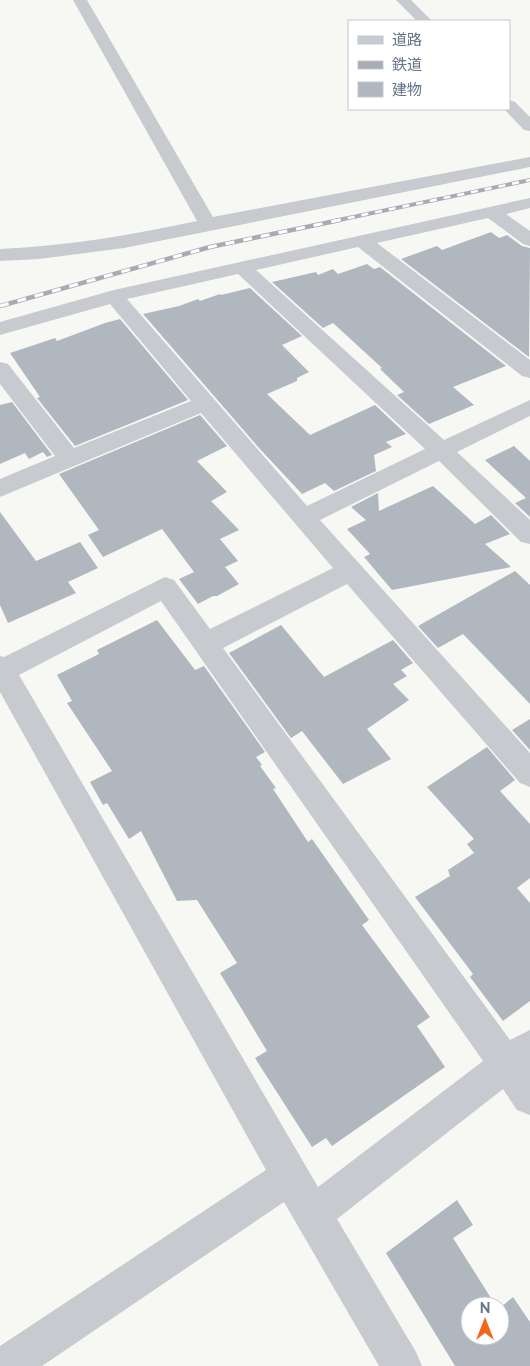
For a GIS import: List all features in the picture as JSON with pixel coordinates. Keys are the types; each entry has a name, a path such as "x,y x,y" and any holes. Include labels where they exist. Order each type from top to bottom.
{"street":[{"path":"80,0 208,224"},
{"path":"403,0 424,20"},
{"path":"510,106 530,126"},
{"path":"0,255 39,253 124,242 530,162"},
{"path":"0,329 114,296 530,203"},
{"path":"492,212 530,240"},
{"path":"362,241 530,371"},
{"path":"241,267 441,450 530,535"},
{"path":"114,296 203,404 530,774"},
{"path":"0,369 70,459"},
{"path":"0,488 203,404"},
{"path":"303,518 530,407"},
{"path":"206,644 350,571"},
{"path":"402,1366 290,1176 1,669 164,587 518,1056 530,1097"},
{"path":"313,1214 518,1056"},
{"path":"6,1366 290,1176"}],"building":[{"path":"491,232 499,238 507,235 522,246 530,248 529,357 401,259 437,246 442,250"},
{"path":"367,264 374,269 380,267 506,366 453,387 474,405 429,424 397,395 404,392 380,369 382,368 333,323 323,328 272,282 316,272 318,275 333,269 338,274"},
{"path":"250,288 302,336 282,345 309,372 297,378 297,381 267,394 310,435 375,405 406,434 386,442 392,447 374,455 376,471 334,491 325,483 302,494 259,448 143,314 179,306 198,299 200,301 220,294"},
{"path":"120,319 188,400 75,446 37,398 40,397 10,353 55,338 57,341"},
{"path":"12,402 52,455 47,457 43,452 29,459 25,453 0,464 0,405"},
{"path":"200,415 227,446 197,461 227,492 211,501 239,530 220,539 238,561 225,567 239,584 198,604 179,579 194,572 162,529 103,557 88,535 99,530 59,474"},
{"path":"514,446 530,461 530,517 515,503 526,498 485,460"},
{"path":"433,486 475,524 491,515 510,534 485,544 511,567 392,590 364,557 370,554 347,529 366,520 351,507 378,493 379,511"},
{"path":"0,512 36,561 80,542 98,568 68,582 76,593 8,623 0,605"},
{"path":"515,571 530,585 530,704 463,634 438,648 418,626"},
{"path":"157,620 195,670 204,666 265,752 256,757 262,765 260,766 276,788 273,789 308,842 312,839 369,920 362,925 430,1017 417,1026 445,1067 332,1146 326,1138 312,1147 255,1058 267,1051 220,973 237,963 197,900 177,901 141,831 129,839 107,803 103,805 90,782 112,771 67,703 72,701 57,675 99,654 97,650"},
{"path":"281,625 324,677 393,640 413,663 401,670 407,676 393,684 409,700 367,729 391,759 343,784 302,731 291,738 229,653"},
{"path":"530,719 530,750 512,730"},
{"path":"487,747 515,780 500,791 530,824 530,878 517,888 530,903 530,1001 503,1021 470,977 473,974 415,897 450,876 448,870 474,853 467,844 474,839 427,787"},
{"path":"457,1200 473,1225 453,1238 490,1296 460,1296 460,1346 510,1346 510,1300 513,1297 530,1322 530,1366 455,1366 386,1253"}],"railway":[{"path":"334,221 530,180"},
{"path":"0,306 210,247 340,220"}]}
